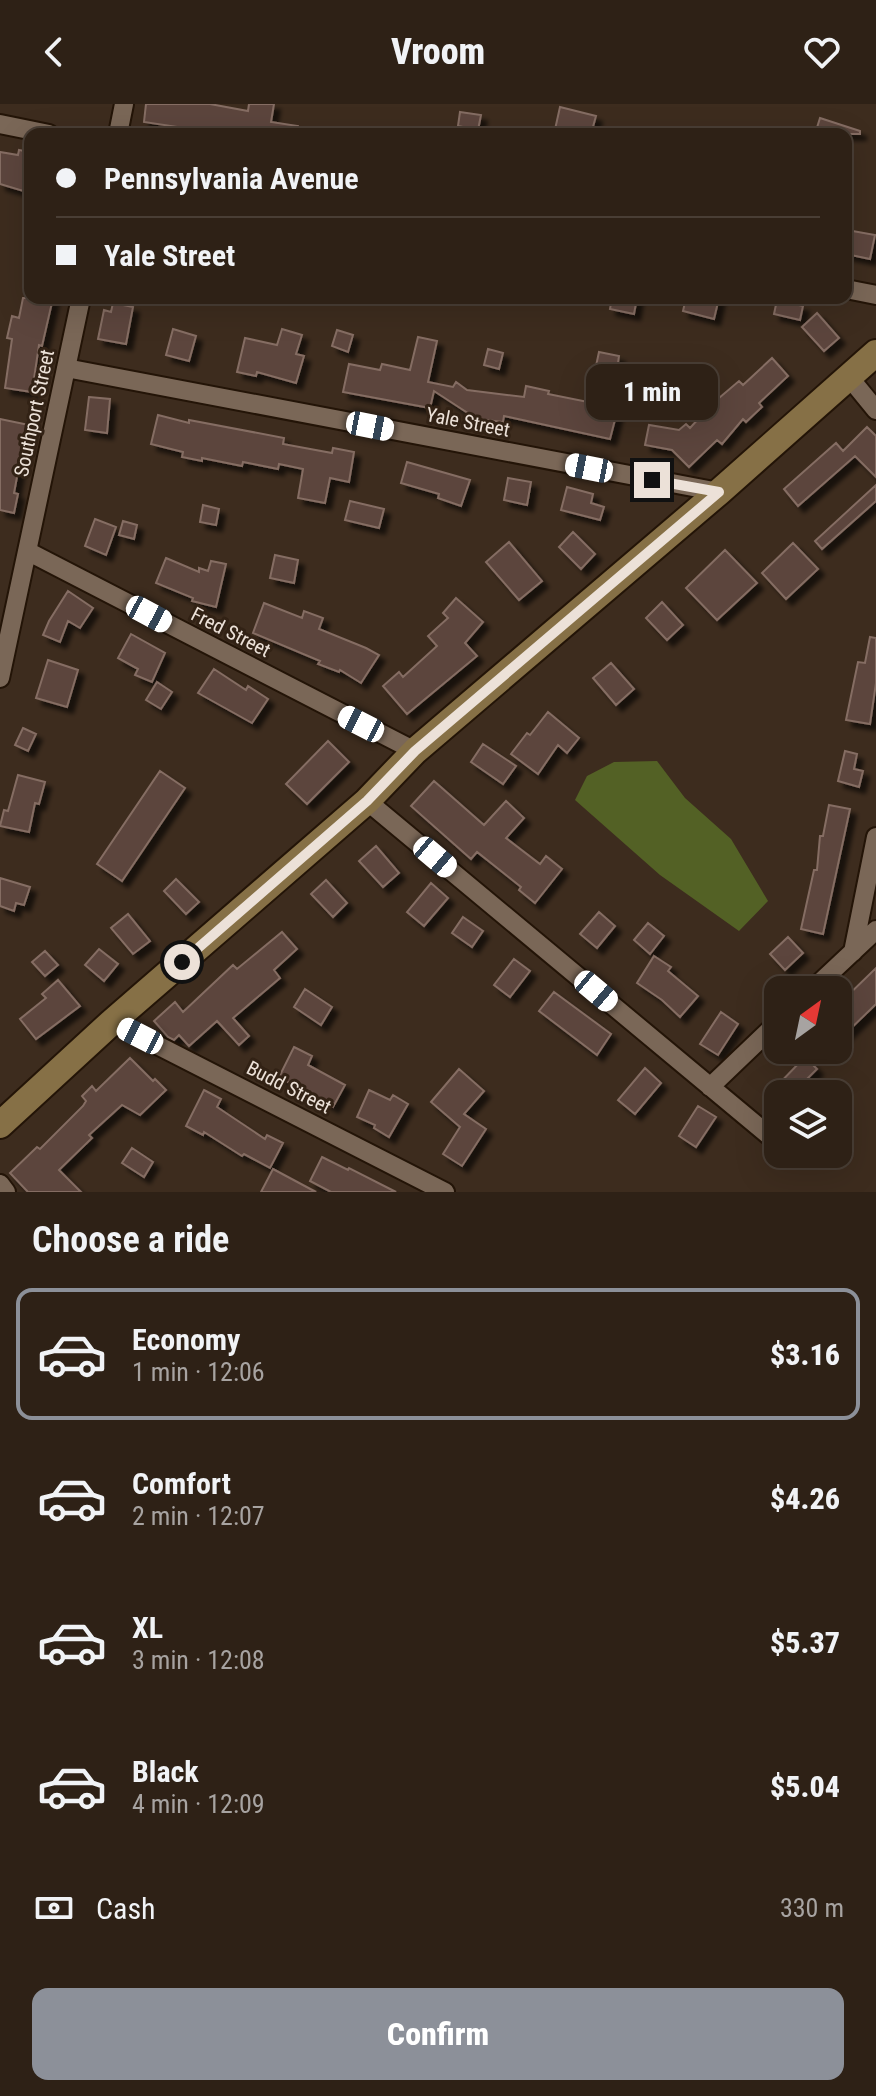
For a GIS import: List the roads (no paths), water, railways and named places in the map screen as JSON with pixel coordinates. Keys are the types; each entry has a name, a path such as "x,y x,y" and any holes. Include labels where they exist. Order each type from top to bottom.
{"main road":[{"path":"0,1125 112,1022 367,801 415,751 719,492 876,353"}],"street":[{"path":"119,128 124,104"},
{"path":"0,124 24,129"},
{"path":"852,290 876,295"},
{"name":"Southport Street","path":"0,678 80,304"},
{"name":"Yale Street","path":"66,368 719,492"},
{"path":"849,377 876,410"},
{"name":"Fred Street","path":"27,551 415,751"},
{"path":"367,801 764,1131"},
{"path":"853,952 876,837"},
{"path":"827,976 876,930"},
{"name":"Budd Street","path":"112,1022 445,1192"},
{"path":"710,1087 764,1035"},
{"path":"0,1184 6,1192"}]}
